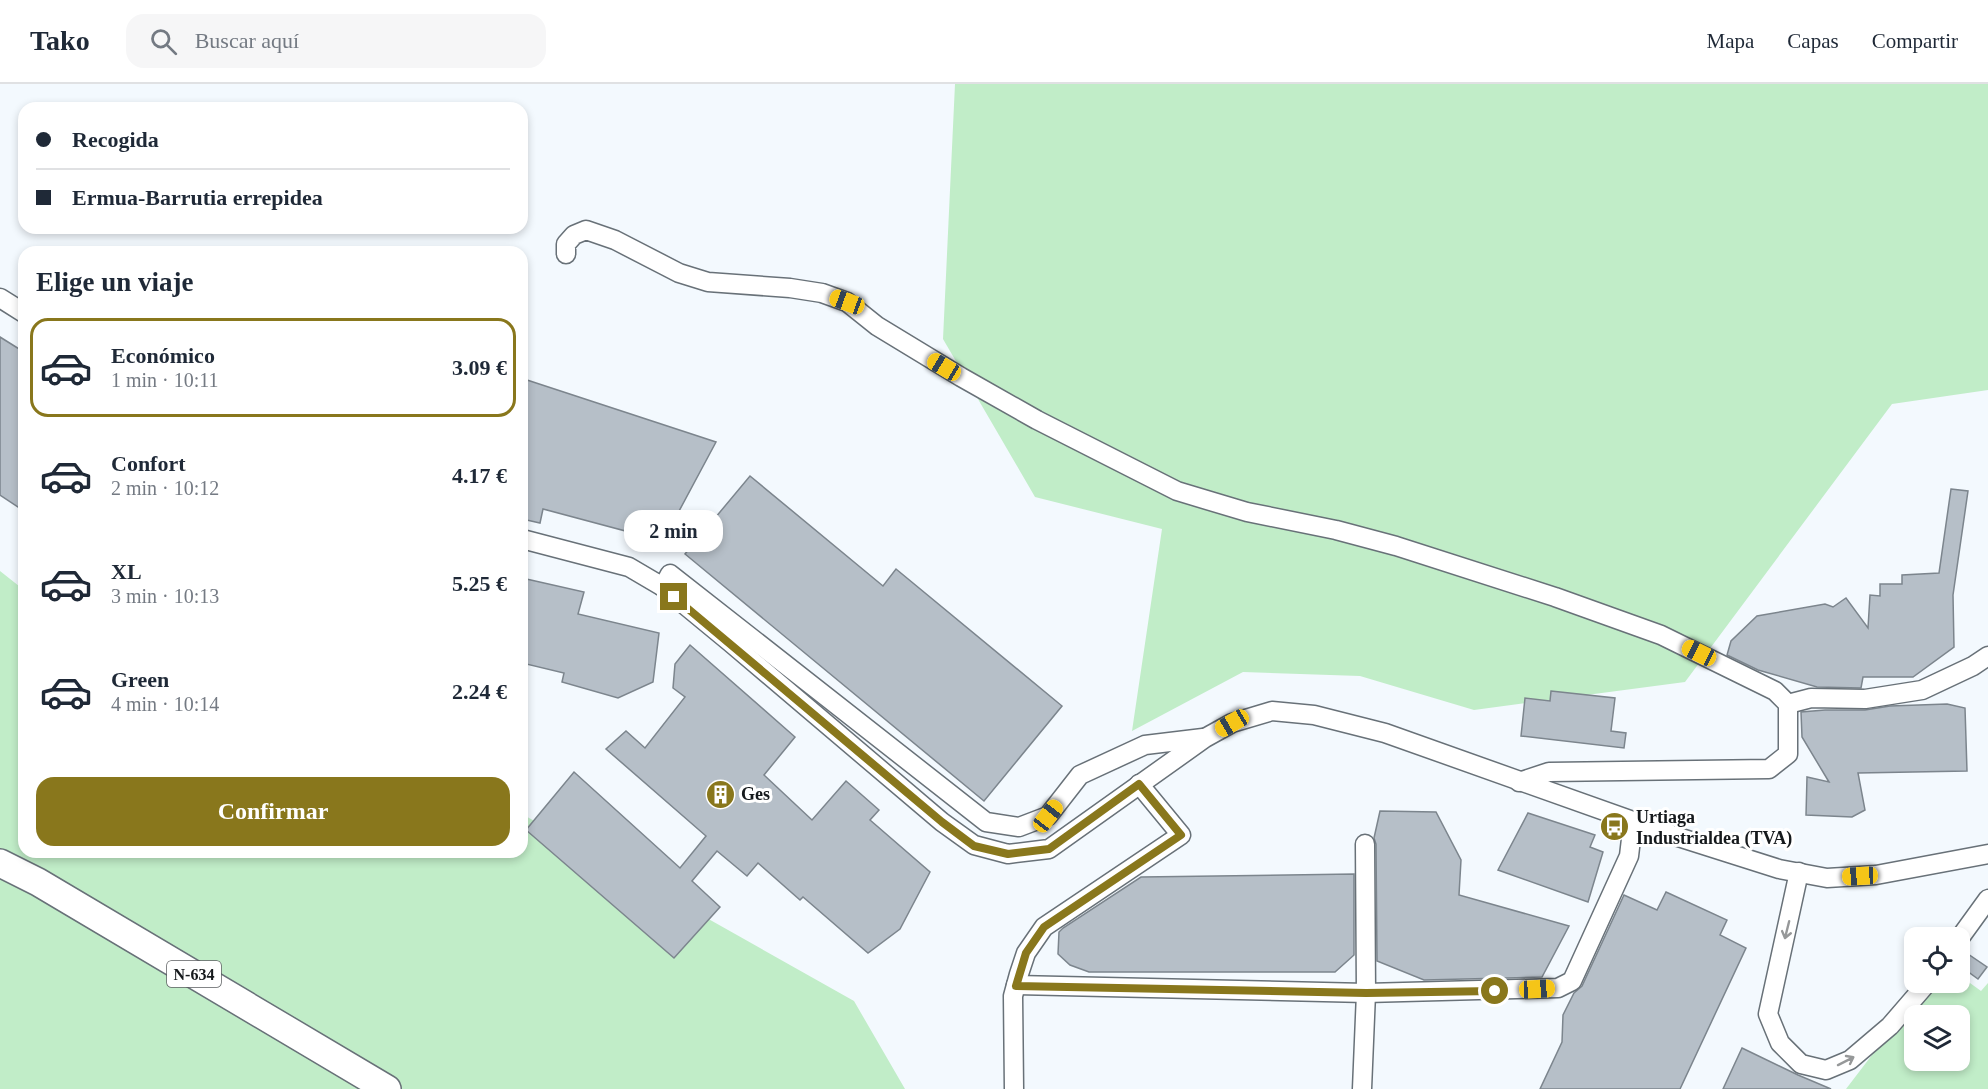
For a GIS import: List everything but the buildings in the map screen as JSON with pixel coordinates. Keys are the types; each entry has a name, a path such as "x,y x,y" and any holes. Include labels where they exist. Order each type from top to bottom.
{"highway":[{"name":"N-634","path":"0,863 38,882 387,1089"}],"street":[{"path":"566,254 566,243 574,234 586,230 615,240 679,273 708,282 790,288 822,293 847,302 877,326 999,399 1177,491 1247,512 1336,530 1396,546 1555,597 1661,635 1775,691 1788,704 1788,754 1769,769 1549,772 1519,782"},
{"path":"0,298 18,309"},
{"path":"528,541 629,567 663,588 942,822 974,846 1008,854 1049,849 1205,738 1232,723 1272,711 1314,715 1385,733 1633,822 1769,866 1827,878 1876,875 1988,854"},
{"path":"663,588 670,574 986,822 1019,828 1048,816 1080,775 1145,745 1205,738"},
{"path":"1788,704 1811,698 1865,699 1922,690 1973,666 1988,656"},
{"path":"1014,1089 1013,996 1026,953 1044,927 1181,835 1139,784"},
{"path":"1016,986 1366,993 1558,988 1572,981 1629,856 1633,822"},
{"path":"1362,1089 1366,993 1365,844"},
{"path":"1799,872 1768,1014 1780,1043 1801,1064 1826,1070 1850,1060 1890,1026 1918,993"},
{"path":"1968,927 1988,899"}],"green space":[{"path":"955,84 1988,84 1988,390 1892,404 1685,682 1474,710 1360,676 1243,672 1132,731 1162,529 1035,497 943,339"},
{"path":"0,571 18,585 18,858 528,858 528,817 854,1001 905,1089 0,1089"},
{"path":"1970,983 1981,991 1988,983 1988,1089 1846,1089 1904,1013 1904,1071 1970,1071 1970,1005 1910,1005 1919,993 1970,993"}],"place":[{"name":"Ges","path":"720,794"},
{"name":"Urtiaga Industrialdea (TVA)","path":"1615,827"}],"route":[{"path":"674,597 942,822 974,846 1008,854 1049,849 1139,784 1181,835 1044,927 1026,953 1016,986 1366,993 1495,991"}]}
